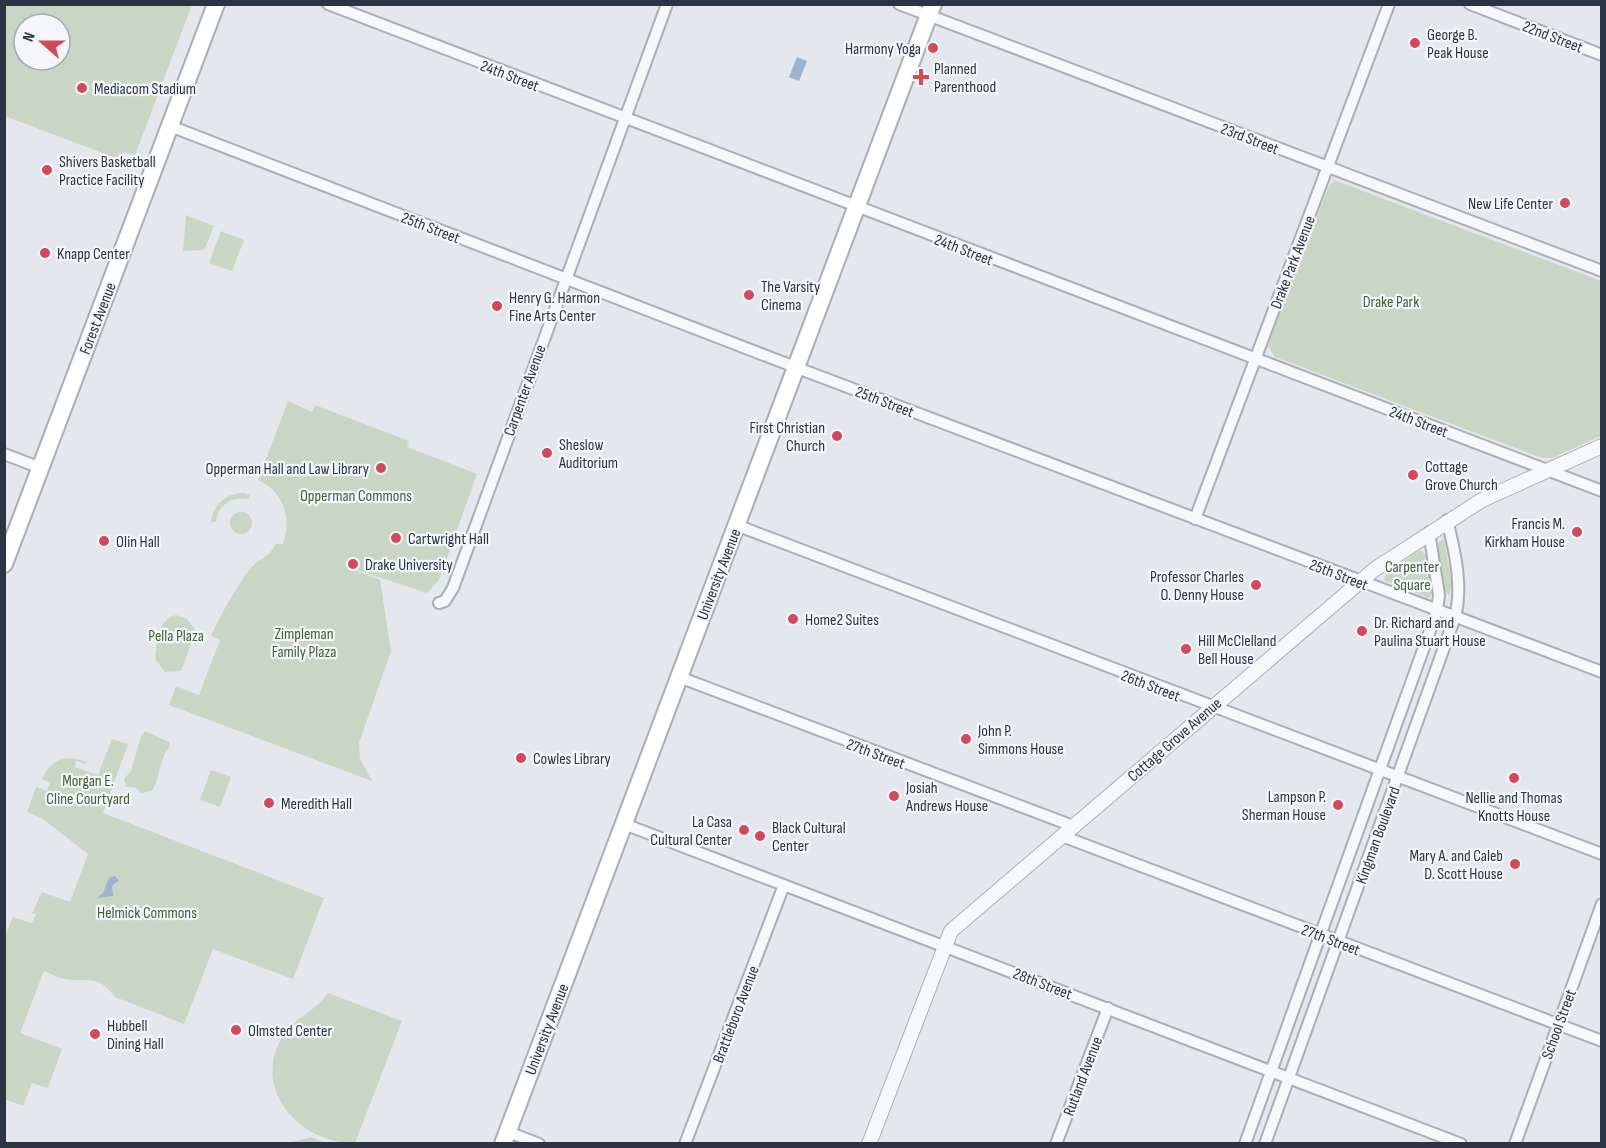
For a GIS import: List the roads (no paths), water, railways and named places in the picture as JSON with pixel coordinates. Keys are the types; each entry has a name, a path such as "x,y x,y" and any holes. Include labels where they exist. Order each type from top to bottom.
{"main road":[{"name":"Forest Avenue","path":"4,564 216,4"},
{"name":"University Avenue","path":"505,1138 930,10"}],"street":[{"name":"24th Street","path":"328,4 856,208 1602,491"},
{"name":"Carpenter Avenue","path":"439,603 445,601 453,588 624,118 668,4"},
{"name":"23rd Street","path":"899,4 930,10 1327,168 1602,272"},
{"name":"Drake Park Avenue","path":"1195,519 1389,4"},
{"name":"22nd Street","path":"1470,4 1602,55"},
{"name":"25th Street","path":"170,126 796,368 1602,672"},
{"name":"Cottage Grove Avenue","path":"869,1143 951,931 1360,582 1447,520 1500,491 1602,446"},
{"path":"4,454 41,468"},
{"name":"Kingman Boulevard","path":"1265,1143 1455,617 1459,594 1458,578 1447,520"},
{"name":"26th Street","path":"736,525 1602,854"},
{"name":"Kingman Boulevard","path":"1245,1143 1273,1071 1437,611 1438,595 1428,532"},
{"name":"27th Street","path":"679,677 1073,826"},
{"name":"28th Street","path":"624,824 1461,1143"},
{"name":"27th Street","path":"1062,836 1602,1041"},
{"name":"Brattleboro Avenue","path":"685,1143 784,885"},
{"name":"School Street","path":"1515,1143 1602,904"},
{"name":"Rutland Avenue","path":"1056,1143 1108,1008"},
{"path":"505,1138 539,1143"}],"water":[{"path":"797,57 807,61 799,81 789,77"},
{"path":"115,876 119,881 112,886 113,896 97,898 103,893 109,878"}],"place":[{"name":"George B. Peak House","path":"1415,43"},
{"name":"Harmony Yoga","path":"933,48"},
{"name":"Planned Parenthood","path":"921,77"},
{"name":"Mediacom Stadium","path":"82,88"},
{"name":"Shivers Basketball Practice Facility","path":"47,170"},
{"name":"New Life Center","path":"1565,203"},
{"name":"Knapp Center","path":"45,253"},
{"name":"The Varsity Cinema","path":"749,295"},
{"name":"Henry G. Harmon Fine Arts Center","path":"497,306"},
{"name":"First Christian Church","path":"837,436"},
{"name":"Sheslow Auditorium","path":"547,453"},
{"name":"Opperman Hall and Law Library","path":"381,468"},
{"name":"Cottage Grove Church","path":"1413,475"},
{"name":"Francis M. Kirkham House","path":"1577,532"},
{"name":"Cartwright Hall","path":"396,538"},
{"name":"Olin Hall","path":"104,541"},
{"name":"Drake University","path":"353,564"},
{"name":"Professor Charles O. Denny House","path":"1256,585"},
{"name":"Home2 Suites","path":"793,619"},
{"name":"Dr. Richard and Paulina Stuart House","path":"1362,631"},
{"name":"Hill McClelland Bell House","path":"1186,649"},
{"name":"John P. Simmons House","path":"966,739"},
{"name":"Cowles Library","path":"521,758"},
{"name":"Nellie and Thomas Knotts House","path":"1514,778"},
{"name":"Josiah Andrews House","path":"894,796"},
{"name":"Meredith Hall","path":"269,803"},
{"name":"Lampson P. Sherman House","path":"1338,805"},
{"name":"La Casa Cultural Center","path":"744,830"},
{"name":"Black Cultural Center","path":"760,836"},
{"name":"Mary A. and Caleb D. Scott House","path":"1515,864"},
{"name":"Olmsted Center","path":"236,1030"},
{"name":"Hubbell Dining Hall","path":"95,1034"}],"park label":[{"name":"Drake Park","path":"1391,301"},
{"name":"Opperman Commons","path":"356,495"},
{"name":"Carpenter Square","path":"1412,575"},
{"name":"Pella Plaza","path":"176,635"},
{"name":"Zimpleman Family Plaza","path":"304,642"},
{"name":"Morgan E. Cline Courtyard","path":"88,789"},
{"name":"Helmick Commons","path":"147,912"}]}
